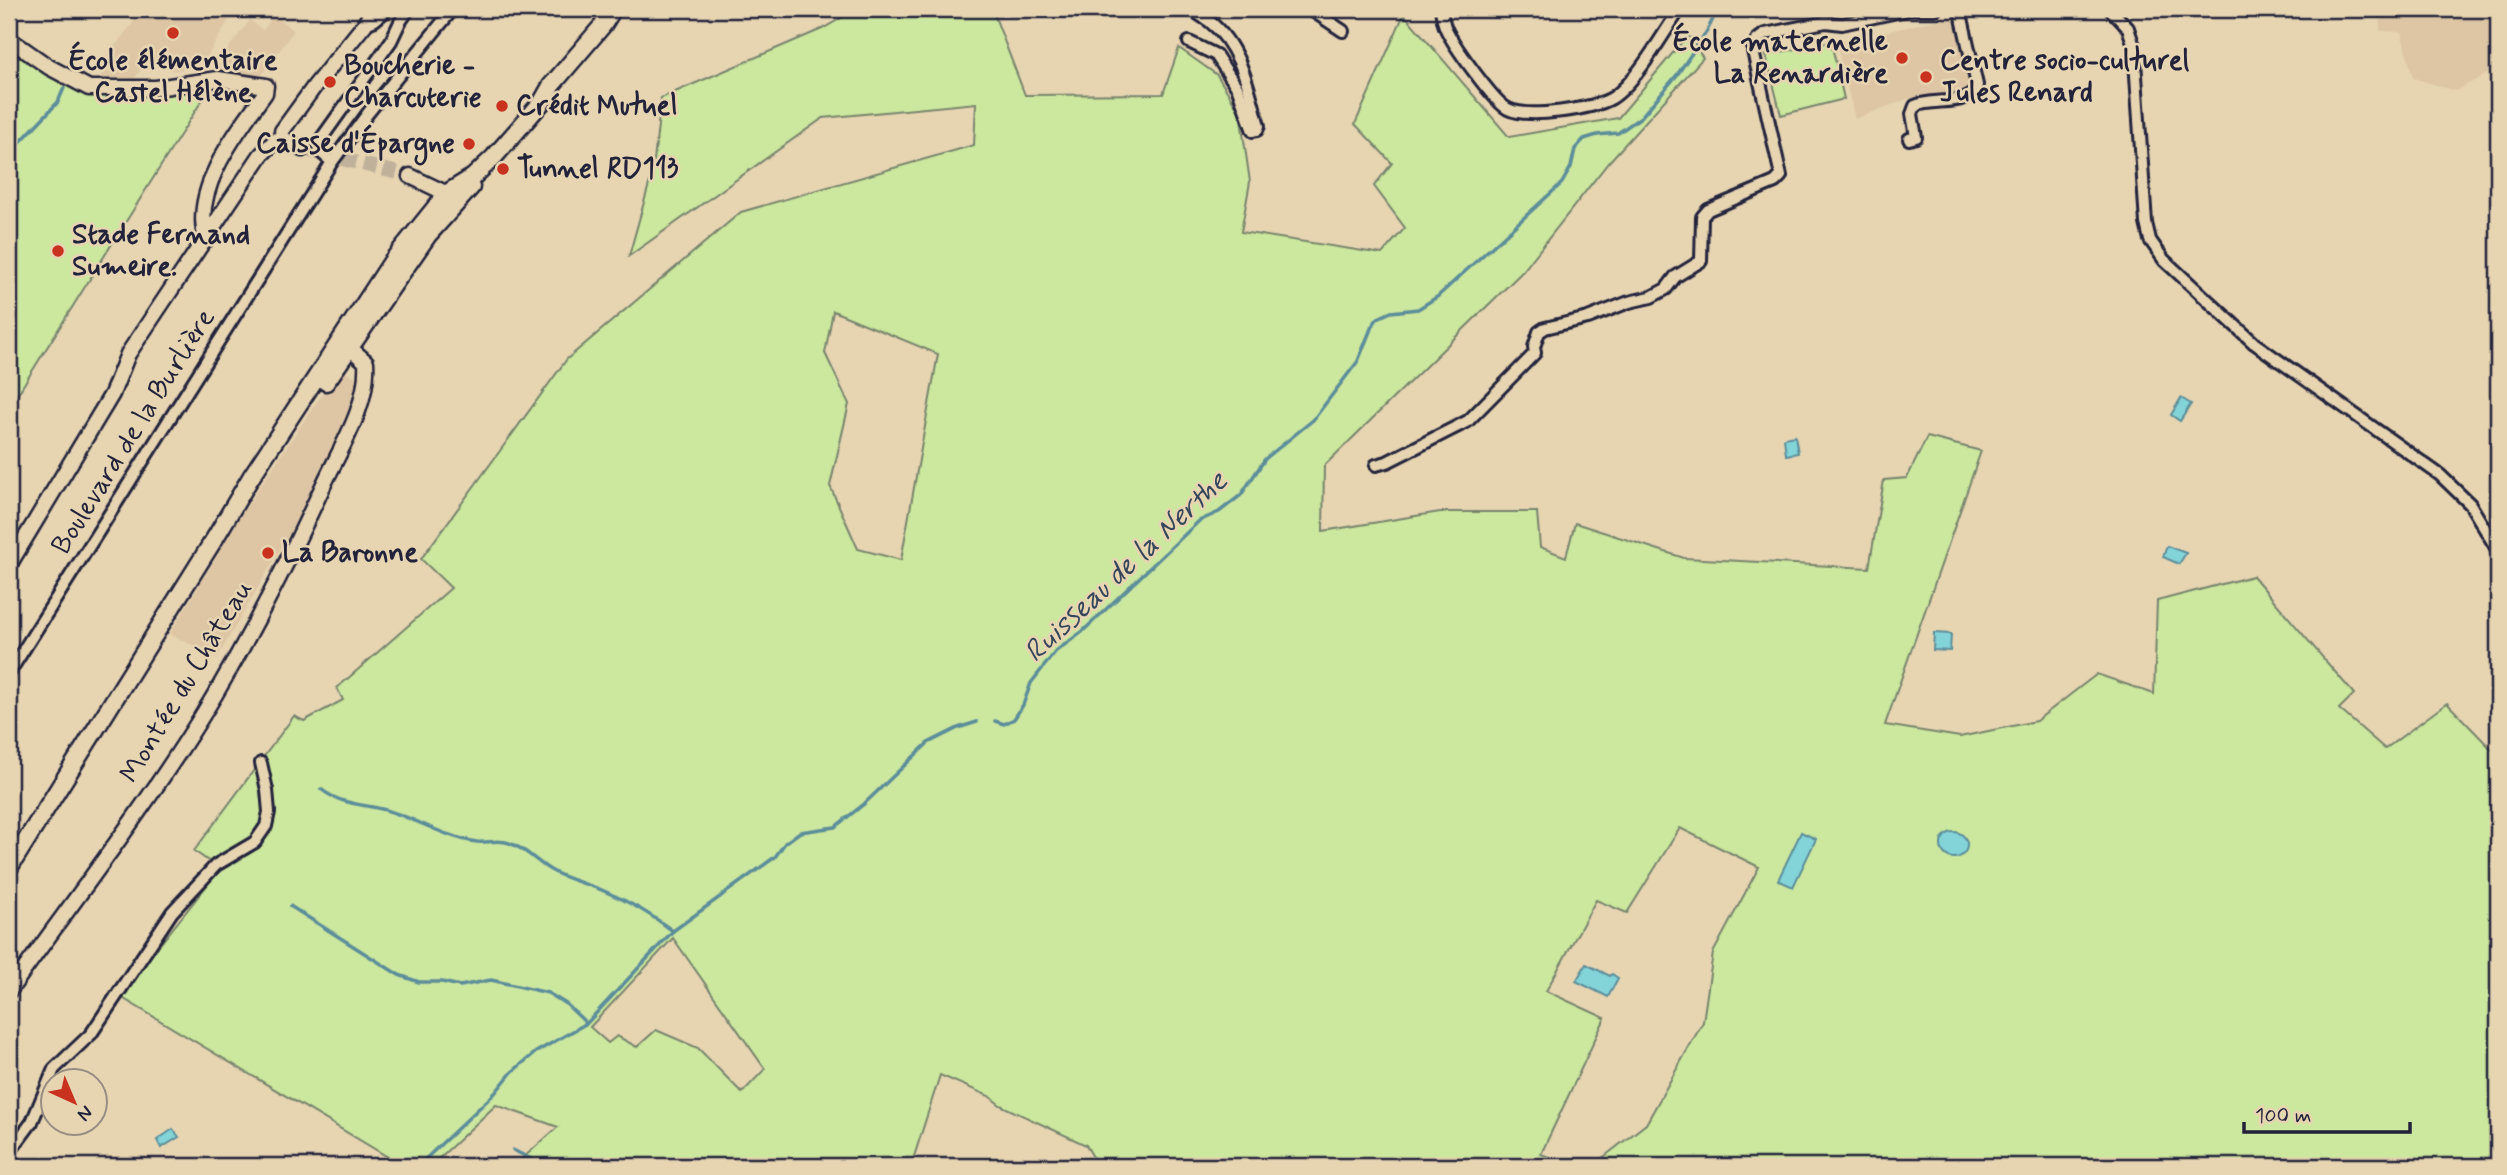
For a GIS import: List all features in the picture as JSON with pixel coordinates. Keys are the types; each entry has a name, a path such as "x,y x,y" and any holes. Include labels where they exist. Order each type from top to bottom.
{"main road":[{"path":"9,868 215,538 342,353 428,235 452,196 494,157 542,102 551,86 603,25 613,9"},
{"path":"342,353 351,326 393,260 452,196 584,65 626,9"}],"street":[{"path":"365,24 373,9"},
{"path":"9,563 111,394 128,354 261,155 281,137 314,87 380,9"},
{"path":"365,24 375,20 388,9"},
{"path":"332,162 319,151 321,139 391,41 409,9"},
{"name":"Boulevard de la Burlière","path":"9,673 332,162 368,113 453,9"},
{"path":"1189,42 1216,55 1238,89 1253,131 1257,130 1259,126 1247,82 1236,57 1210,22 1191,9"},
{"path":"1310,9 1343,31"},
{"path":"1441,9 1446,30 1492,96 1507,109 1525,115 1569,109 1613,98 1640,67 1675,10"},
{"path":"1376,466 1468,421 1535,353 1536,337 1545,328 1588,318 1629,302 1651,297 1666,289 1675,276 1701,261 1702,217 1708,210 1775,182 1781,176 1753,51 1757,40 1765,34 1826,22 1842,24 1913,9 1936,9"},
{"path":"1909,139 1916,137 1912,114 1915,106 1923,102 1969,98 1975,93 1977,85 1960,9"},
{"path":"2110,9 2115,11 2128,28 2134,46 2146,223 2150,240 2164,260 2254,343 2440,475 2470,504 2498,551"},
{"path":"9,39 49,67 89,88 156,88 218,79 266,86 265,93 209,181 204,211 203,231 206,240"},
{"path":"281,137 302,149"},
{"path":"410,176 452,196"},
{"name":"Montée du Château","path":"9,990 138,812 203,715 259,614 309,516 361,403 367,376 342,353"},
{"path":"9,1153 32,1122 54,1069 91,1034 172,912 216,865 255,842 265,827 269,813 261,763"}],"shaded area":[{"name":"École élémentaire Castel Hélène","path":"144,9 235,10 207,57 199,65 173,71 160,60 153,68 147,63 136,76 136,83 101,83 102,62"},
{"path":"2379,9 2498,9 2498,56 2486,75 2455,91 2413,78 2401,32 2380,31"},
{"path":"274,15 294,31 260,77 218,74 220,59 250,20 263,30"},
{"name":"École maternelle La Renardière","path":"1954,16 1971,89 1967,92 1907,99 1855,119 1836,43"},
{"path":"343,371 361,379 315,490 217,658 170,634 239,518 317,401"}],"green space":[{"path":"857,9 992,9 1025,95 1163,94 1179,48 1217,75 1240,112 1250,182 1241,232 1382,254 1405,228 1374,186 1392,163 1355,124 1404,14 1509,137 1618,118 1688,35 1703,58 1608,163 1523,271 1324,466 1323,531 1440,512 1537,512 1540,547 1566,557 1575,523 1684,558 1869,568 1884,480 1907,478 1927,437 1981,451 1885,725 1960,737 2036,721 2097,674 2154,694 2157,601 2253,576 2354,694 2339,709 2385,749 2447,703 2498,756 2498,1166 1592,1166 1646,1124 1703,1022 1713,953 1759,867 1680,828 1627,913 1596,900 1546,991 1605,1018 1541,1154 1573,1166 1098,1166 1086,1145 1000,1105 989,1096 940,1075 911,1166 514,1166 558,1127 496,1105 431,1166 403,1166 119,996 220,869 194,851 294,716 304,721 343,700 337,688 451,588 421,559 567,359 741,212 974,145 976,103 823,118 629,256 653,170 661,98 822,29","holes":["833,311 938,354 901,560 858,549 830,486 849,404 825,353","673,938 765,1069 742,1093 698,1048 656,1030 637,1047 617,1036 608,1043 590,1027"]},
{"path":"1831,42 1844,99 1781,115 1766,55"},
{"name":"Stade Fernand Sumeire.","path":"9,51 76,89 105,94 211,86 9,408"}],"water":[{"path":"2181,398 2191,404 2180,421 2171,415"},
{"path":"1795,436 1798,453 1786,455 1784,438"},
{"path":"2167,546 2186,553 2179,564 2163,557"},
{"path":"1934,633 1951,634 1950,651 1933,650"},
{"path":"1801,832 1816,839 1793,887 1778,880"},
{"path":"1954,832 1963,836 1967,845 1963,854 1954,858 1945,854 1941,845 1945,836"},
{"path":"1586,964 1618,978 1608,997 1576,981"},
{"path":"173,1129 179,1137 161,1148 157,1140"}],"waterway":[{"name":"Ruisseau de la Nerthe","path":"995,721 1004,724 1014,719 1023,705 1031,683 1056,651 1082,632 1199,521 1219,512 1241,495 1265,459 1313,420 1358,361 1378,318 1391,312 1418,309 1437,297 1562,183 1571,167 1575,149 1584,139 1618,133 1641,117 1677,75 1707,31 1718,9"},
{"path":"9,154 58,102 64,88"},
{"name":"Ruisseau de la Nerthe","path":"418,1166 495,1093 512,1072 536,1052 587,1023 673,931 775,857 785,843 800,832 835,827 864,804 928,743 977,722"},
{"path":"321,789 337,799 383,809 455,837 477,842 501,841 515,845 554,872 622,899 673,931"},
{"path":"290,906 399,975 419,982 442,982 460,986 491,980 548,993 566,1004 586,1023"},
{"path":"513,1150 545,1166"}],"tunnel":[{"path":"302,149 410,176"}],"place":[{"name":"École élémentaire Castel Hélène","path":"173,33"},
{"name":"École maternelle La Renardière","path":"1902,58"},
{"name":"Centre socio-culturel Jules Renard","path":"1926,77"},
{"name":"Boucherie - Charcuterie","path":"330,82"},
{"name":"Crédit Mutuel","path":"502,106"},
{"name":"Caisse d'Épargne","path":"469,144"},
{"name":"Tunnel RD113","path":"503,169"},
{"name":"Stade Fernand Sumeire.","path":"58,251"},
{"name":"La Baronne","path":"268,553"}]}
